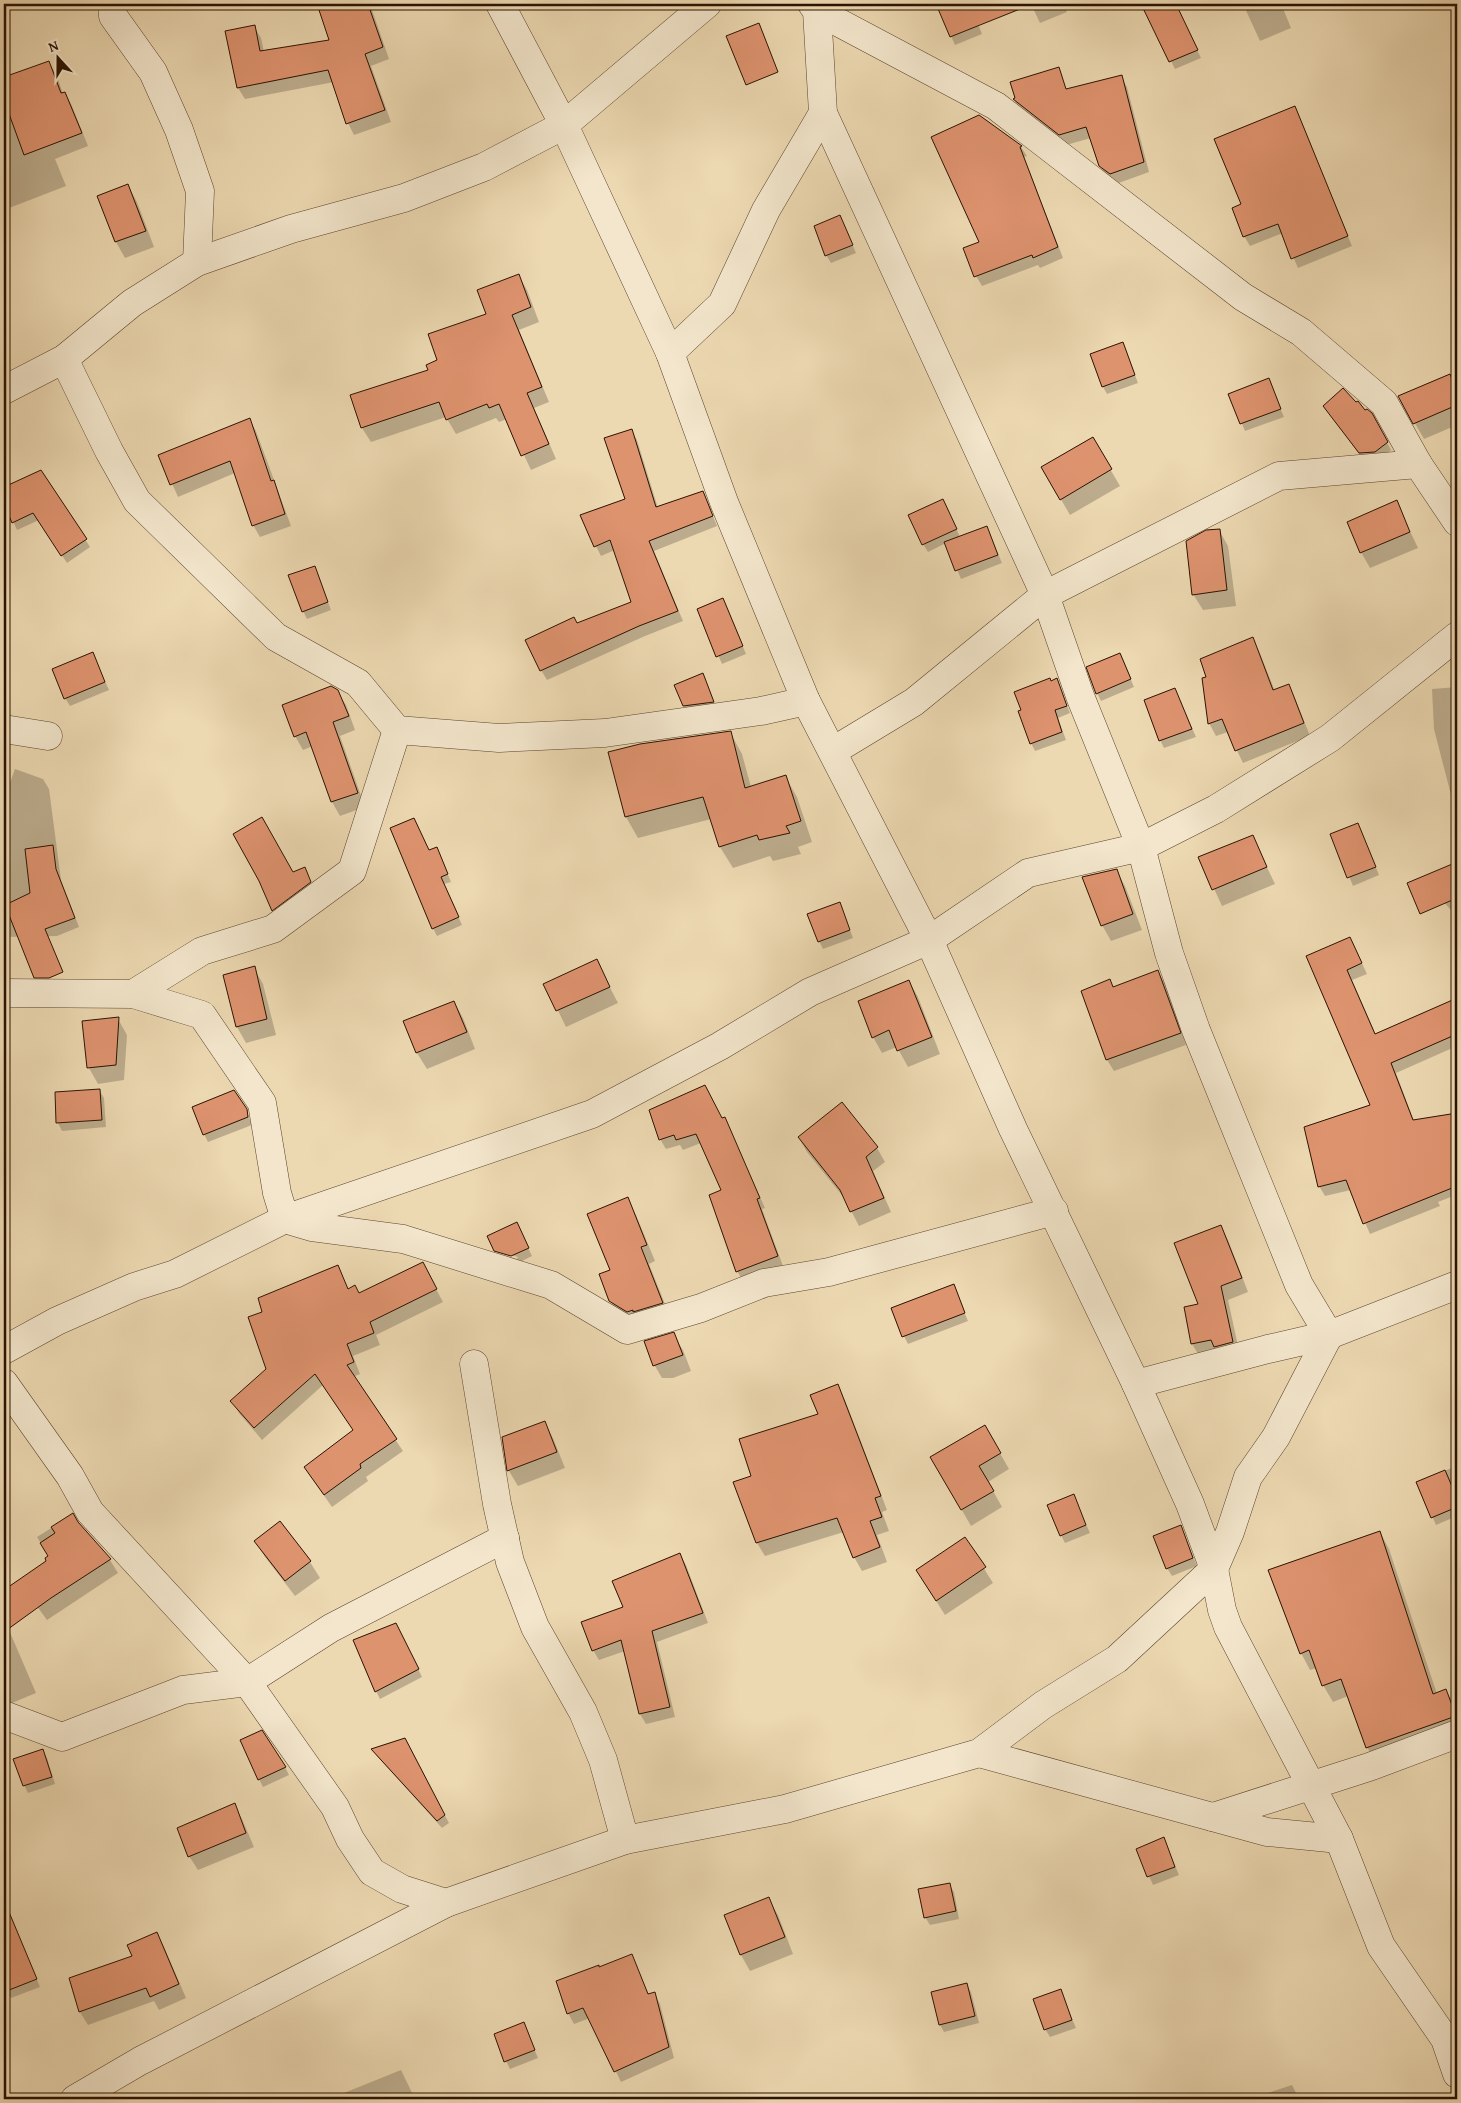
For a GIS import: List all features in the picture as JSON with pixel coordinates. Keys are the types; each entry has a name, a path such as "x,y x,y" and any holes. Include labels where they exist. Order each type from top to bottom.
{"street":[{"path":"112,4 113,16 153,72 179,130 200,191 197,262"},
{"path":"500,4 564,126 670,353 724,502 806,701 929,940 1013,1129 1136,1384 1190,1504 1214,1569 1222,1610 1228,1627 1339,1838 1381,1946 1451,2037 1457,2074"},
{"path":"4,390 64,359 132,302 197,262 291,229 404,198 484,167 564,126 707,4"},
{"path":"815,7 823,113 1044,595 1080,696 1141,847 1168,953 1196,1030 1298,1285 1329,1336"},
{"path":"815,7 996,106 1243,298 1301,332 1384,403 1418,464 1457,522"},
{"path":"670,353 722,304 766,210 823,113"},
{"path":"64,359 109,451 138,501 276,637 358,683 397,730 499,738 605,733 761,711 806,701"},
{"path":"833,751 914,702 1044,595 1279,476 1418,464"},
{"path":"4,1350 57,1321 134,1287 175,1274 285,1219 592,1114 720,1046 810,992 929,940 1028,873 1141,847 1216,809 1330,738 1457,636"},
{"path":"4,729 48,736"},
{"path":"133,994 202,951 273,928 352,871 397,730"},
{"path":"4,993 133,994 202,1015 262,1103 277,1193 285,1219"},
{"path":"285,1219 312,1227 403,1239 551,1285 627,1330 701,1308 764,1283 829,1272 1054,1211"},
{"path":"1136,1384 1268,1349 1329,1336 1457,1285"},
{"path":"75,2099 140,2061 446,1903 626,1840 785,1809 978,1753 1043,1705 1117,1659 1214,1569 1230,1532 1248,1477 1276,1437 1329,1336"},
{"path":"474,1364 497,1504 510,1562 535,1627 584,1712 603,1760 626,1840"},
{"path":"4,1384 70,1476 90,1512 247,1682 334,1807 350,1839 372,1872 402,1889 446,1903"},
{"path":"4,1715 62,1737 182,1690 247,1682 331,1628 505,1538"},
{"path":"1213,1817 1369,1767 1457,1734"},
{"path":"978,1753 1267,1832 1339,1838"}],"building":[{"path":"317,4 368,4 383,47 365,54 385,110 346,124 328,70 237,88 225,31 255,25 260,51 329,40"},
{"path":"936,4 1029,4 1030,5 950,37"},
{"path":"1141,4 1176,4 1198,50 1169,62"},
{"path":"759,23 778,72 746,85 726,36"},
{"path":"49,61 61,93 65,92 82,133 24,155 4,100 4,77"},
{"path":"1059,67 1066,89 1122,75 1144,162 1110,174 1099,166 1086,127 1059,135 1013,99 1015,98 1010,82"},
{"path":"1295,106 1348,236 1291,259 1278,224 1243,237 1232,208 1241,204 1214,139"},
{"path":"979,115 1022,146 1020,147 1058,247 1033,258 1032,255 974,277 963,248 979,242 931,137"},
{"path":"128,184 146,231 115,242 97,196"},
{"path":"840,215 853,245 825,256 814,226"},
{"path":"519,274 531,307 512,315 542,387 527,393 549,444 521,456 499,404 489,408 487,404 446,420 439,402 361,428 350,395 428,370 426,365 437,360 428,334 486,314 477,290"},
{"path":"1123,342 1135,375 1102,387 1090,354"},
{"path":"1450,374 1457,392 1457,405 1413,424 1398,396"},
{"path":"1269,378 1281,409 1240,424 1228,394"},
{"path":"1343,388 1365,410 1367,409 1372,413 1388,442 1375,452 1359,453 1323,406"},
{"path":"250,418 271,481 274,480 285,514 252,526 230,461 170,485 158,455"},
{"path":"632,429 656,507 703,491 713,516 649,541 678,611 639,626 540,671 525,640 574,617 577,623 631,602 610,540 594,547 580,515 625,499 604,438"},
{"path":"1093,437 1112,469 1060,500 1041,467"},
{"path":"41,470 87,539 61,556 33,513 12,523 4,504 4,487"},
{"path":"943,499 957,529 922,545 908,515"},
{"path":"1397,500 1410,532 1360,553 1347,522"},
{"path":"987,526 998,555 955,571 944,542"},
{"path":"1220,529 1227,590 1192,595 1186,541 1206,530"},
{"path":"315,566 328,602 302,612 288,575"},
{"path":"723,598 743,646 716,657 697,609"},
{"path":"1253,637 1273,690 1289,684 1304,723 1235,751 1222,719 1208,724 1202,678 1206,677 1200,659"},
{"path":"93,652 105,682 64,699 52,669"},
{"path":"1120,653 1131,679 1096,694 1086,667"},
{"path":"703,673 714,702 683,706 674,685"},
{"path":"1050,678 1051,681 1057,678 1067,706 1055,710 1062,732 1030,744 1018,711 1021,710 1014,692"},
{"path":"331,686 338,690 349,716 333,722 358,793 331,802 306,732 294,737 282,705"},
{"path":"1175,688 1192,729 1159,741 1144,700"},
{"path":"731,731 745,788 786,775 801,821 786,826 790,833 759,840 757,835 719,847 703,797 625,817 608,752 640,744"},
{"path":"262,817 293,872 305,867 311,882 272,911 259,881 233,834"},
{"path":"414,818 429,850 437,847 448,874 441,877 459,917 432,929 390,828"},
{"path":"1358,823 1376,867 1347,878 1330,834"},
{"path":"1253,835 1267,867 1212,890 1198,857"},
{"path":"53,845 56,869 75,918 45,929 63,972 49,978 34,978 5,905 30,893 25,849"},
{"path":"1457,862 1457,898 1420,914 1407,883"},
{"path":"1117,869 1133,914 1101,926 1082,877"},
{"path":"840,902 850,930 818,942 807,914"},
{"path":"1350,937 1362,963 1347,970 1375,1034 1457,998 1457,1034 1391,1063 1413,1120 1457,1113 1457,1186 1363,1224 1346,1180 1318,1187 1304,1127 1370,1105 1306,956"},
{"path":"597,959 610,987 556,1011 543,984"},
{"path":"255,966 267,1019 236,1027 223,975"},
{"path":"1158,970 1181,1033 1106,1060 1081,991 1110,979 1113,987"},
{"path":"909,980 932,1037 897,1051 889,1030 872,1038 858,1001"},
{"path":"454,1001 467,1032 416,1053 403,1021"},
{"path":"119,1017 116,1065 87,1068 82,1021"},
{"path":"705,1085 722,1118 725,1117 760,1198 757,1199 778,1256 736,1272 709,1195 721,1190 696,1134 676,1140 674,1135 659,1140 649,1110"},
{"path":"100,1089 102,1120 56,1123 55,1092"},
{"path":"234,1090 247,1109 248,1117 203,1135 192,1107"},
{"path":"842,1102 878,1147 866,1157 884,1198 850,1212 840,1190 798,1137"},
{"path":"628,1197 647,1245 641,1247 663,1303 633,1312 633,1310 627,1312 609,1301 599,1274 610,1270 587,1214"},
{"path":"517,1222 529,1248 511,1256 494,1251 487,1236"},
{"path":"1221,1225 1242,1278 1221,1286 1233,1342 1214,1347 1211,1340 1191,1344 1184,1307 1198,1304 1174,1243"},
{"path":"423,1262 437,1289 370,1322 374,1333 347,1344 354,1362 347,1365 397,1439 360,1464 361,1468 324,1495 304,1467 353,1430 315,1374 254,1428 230,1401 266,1369 248,1317 262,1312 258,1298 338,1265 348,1289 355,1285 359,1293"},
{"path":"954,1284 965,1313 902,1337 891,1308"},
{"path":"674,1332 683,1355 653,1366 644,1341"},
{"path":"838,1384 881,1496 875,1498 882,1517 870,1521 880,1547 853,1558 837,1518 756,1543 733,1482 751,1476 739,1439 818,1414 810,1395"},
{"path":"545,1421 557,1452 507,1471 502,1437"},
{"path":"985,1425 1001,1453 979,1466 994,1491 961,1510 930,1457"},
{"path":"1445,1470 1457,1498 1457,1507 1431,1518 1416,1482"},
{"path":"1074,1494 1086,1525 1060,1536 1047,1505"},
{"path":"73,1513 78,1522 111,1559 51,1598 4,1632 4,1590 46,1561 45,1558 48,1556 40,1543 55,1533 51,1527"},
{"path":"280,1521 311,1561 285,1581 254,1541"},
{"path":"1181,1525 1193,1558 1166,1569 1153,1536"},
{"path":"1380,1531 1433,1694 1446,1689 1456,1716 1366,1748 1341,1679 1322,1686 1309,1650 1300,1654 1268,1570"},
{"path":"965,1537 986,1567 936,1601 916,1570"},
{"path":"680,1553 703,1613 652,1631 670,1707 639,1714 621,1640 592,1651 581,1622 623,1607 612,1581"},
{"path":"396,1623 419,1669 375,1692 353,1640"},
{"path":"262,1730 286,1767 258,1780 240,1740"},
{"path":"405,1738 445,1815 437,1821 371,1749"},
{"path":"43,1749 52,1777 23,1786 13,1759"},
{"path":"235,1803 246,1833 188,1857 177,1828"},
{"path":"1164,1837 1175,1867 1147,1877 1136,1849"},
{"path":"950,1883 956,1911 924,1918 918,1889"},
{"path":"769,1897 785,1937 740,1955 724,1915"},
{"path":"4,1900 37,1979 4,1992"},
{"path":"157,1932 179,1984 150,1997 146,1988 79,2012 69,1978 132,1956 127,1945"},
{"path":"632,1954 648,1994 655,1992 669,2047 614,2072 583,2008 567,2014 556,1981"},
{"path":"967,1983 975,2016 939,2025 931,1992"},
{"path":"1061,1989 1072,2020 1044,2030 1033,1999"},
{"path":"524,2022 535,2050 504,2062 494,2034"}]}
